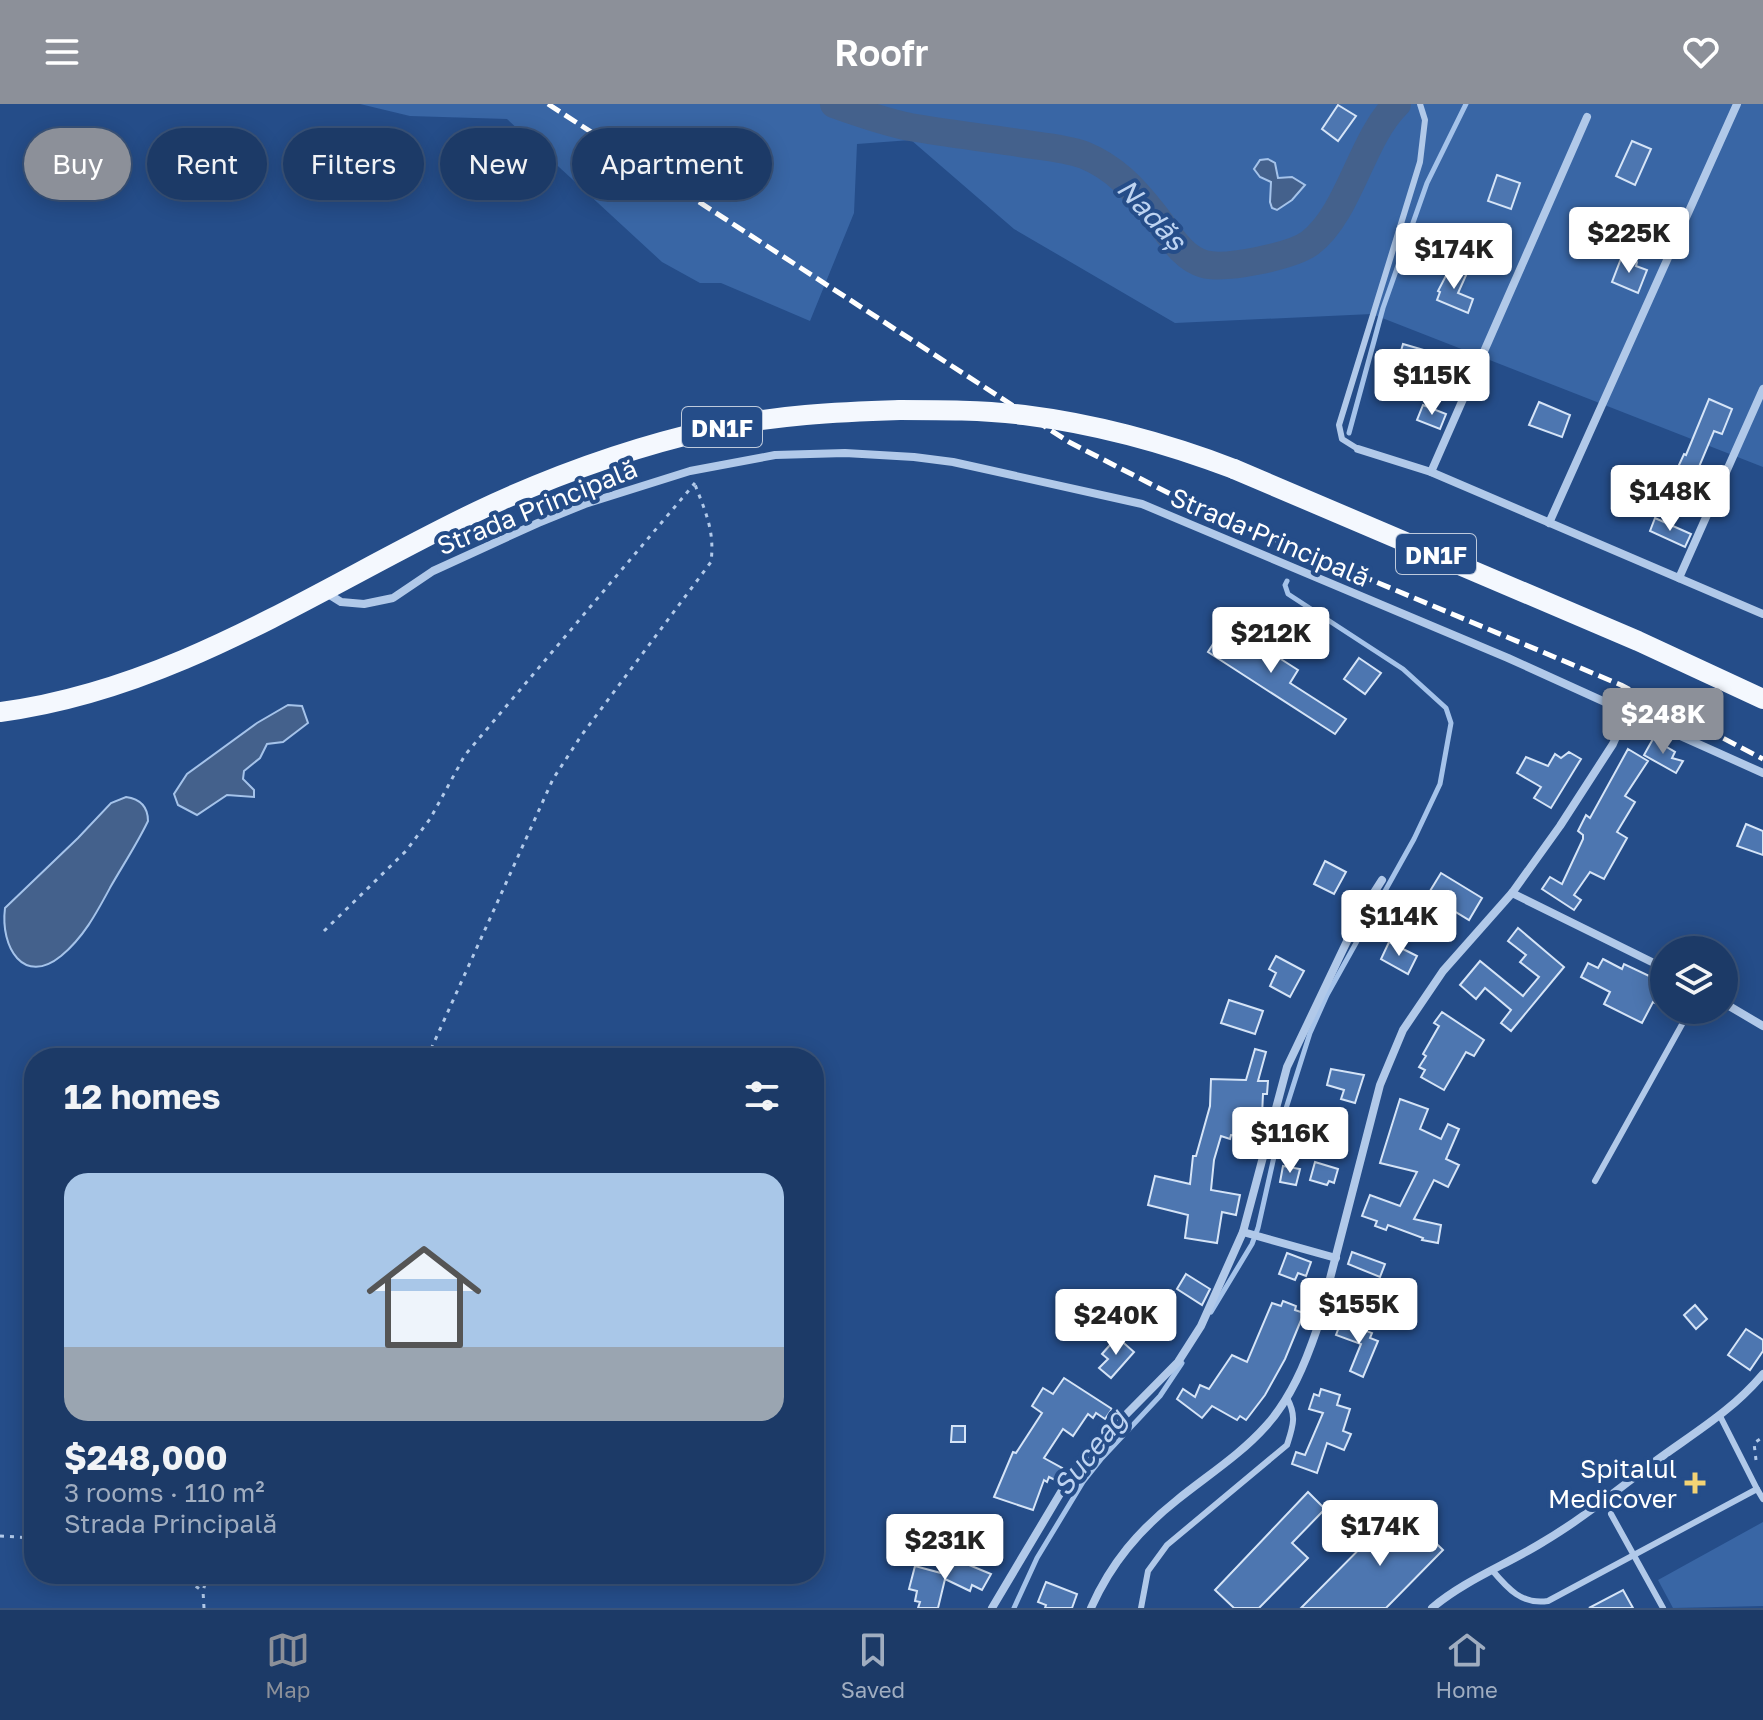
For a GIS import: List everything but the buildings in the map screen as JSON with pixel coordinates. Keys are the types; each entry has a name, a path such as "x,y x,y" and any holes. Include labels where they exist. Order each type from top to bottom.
{"main road":[{"name":"DN1F","path":"0,712 58,703 121,686 241,635 481,510 636,450 714,429 755,422 825,413 900,410 995,412 1080,424 1166,445 1234,469 1623,635 1763,699"}],"street":[{"path":"1549,523 1737,104"},
{"path":"1431,472 1587,117"},
{"path":"1679,578 1763,389"},
{"path":"1358,449 1431,472 1763,614"},
{"name":"Strada Principală","path":"324,591 341,602 364,604 393,598 433,571 486,545 585,504 690,471 775,455 806,453 953,462 1142,504 1522,664 1763,773"},
{"path":"1091,1608 1108,1572 1144,1528 1242,1451 1287,1398 1309,1353 1390,1056 1417,1006 1443,971 1512,893 1560,826 1613,744 1627,712"},
{"path":"992,1608 1070,1477 1091,1450 1178,1362 1251,1235 1287,1067 1359,916 1382,880"},
{"path":"1512,893 1650,961"},
{"path":"1738,1011 1763,1026"},
{"path":"1251,1235 1336,1258"},
{"path":"1432,1608 1454,1591 1570,1526 1720,1416 1763,1374"}],"lane":[{"path":"1358,449 1342,439 1339,425 1420,162 1425,120 1420,104"},
{"path":"1595,1181 1682,1024"},
{"path":"1141,1608 1140,1600 1148,1571 1167,1545 1287,1445 1295,1421 1287,1398"},
{"path":"1720,1416 1763,1499"},
{"path":"1492,1570 1508,1589 1525,1600 1550,1604 1757,1489"},
{"path":"1611,1514 1663,1608"}],"path":[{"path":"432,1048 553,779 581,736 711,562 713,540 710,525 690,471"},
{"path":"324,931 406,851 430,819 465,755 695,483"},
{"path":"1745,1466 1756,1460 1754,1443 1763,1437"},
{"path":"0,1536 24,1537"},
{"path":"194,1584 203,1591"},
{"path":"204,1608 205,1584"}],"shaded area":[{"path":"360,104 1763,104 1763,467 1372,314 1175,323 1014,229 911,140 857,144 854,213 810,321 721,283 700,283 662,262 595,200 772,200 772,128 572,128 572,179 556,164 556,128 517,128 507,119 410,116"},
{"path":"1268,159 1275,163 1278,178 1292,177 1305,185 1292,200 1277,210 1272,208 1270,202 1271,182 1260,177 1254,169 1260,160"},
{"path":"288,705 302,706 308,723 283,742 267,744 260,758 244,771 243,779 254,790 254,797 227,795 197,815 178,805 174,794 187,774 257,723"},
{"path":"126,797 142,804 148,821 95,915 77,941 61,956 48,964 36,967 26,965 17,958 6,937 5,908 111,803"},
{"path":"1763,1522 1763,1606 1673,1608 1658,1580"}],"waterway":[{"name":"Nadăș","path":"834,104 910,127 1058,148 1084,155 1114,172 1131,187 1188,256 1214,265 1274,257 1310,243 1324,230 1335,213 1374,136 1397,104"},
{"name":"Suceag","path":"1349,433 1383,308 1427,183 1466,104"},
{"name":"Suceag","path":"1211,1312 1252,1244 1258,1228 1282,1121 1310,1033 1327,995 1414,839 1440,784 1451,723 1446,708 1403,669 1288,594 1287,581"},
{"name":"Suceag","path":"1014,1608 1037,1558 1083,1482 1160,1396 1182,1363"}],"railway":[{"path":"548,104 1069,442 1186,502 1621,685 1763,759"}],"place":[{"name":"Spitalul Medicover","path":"1695,1483"}]}
